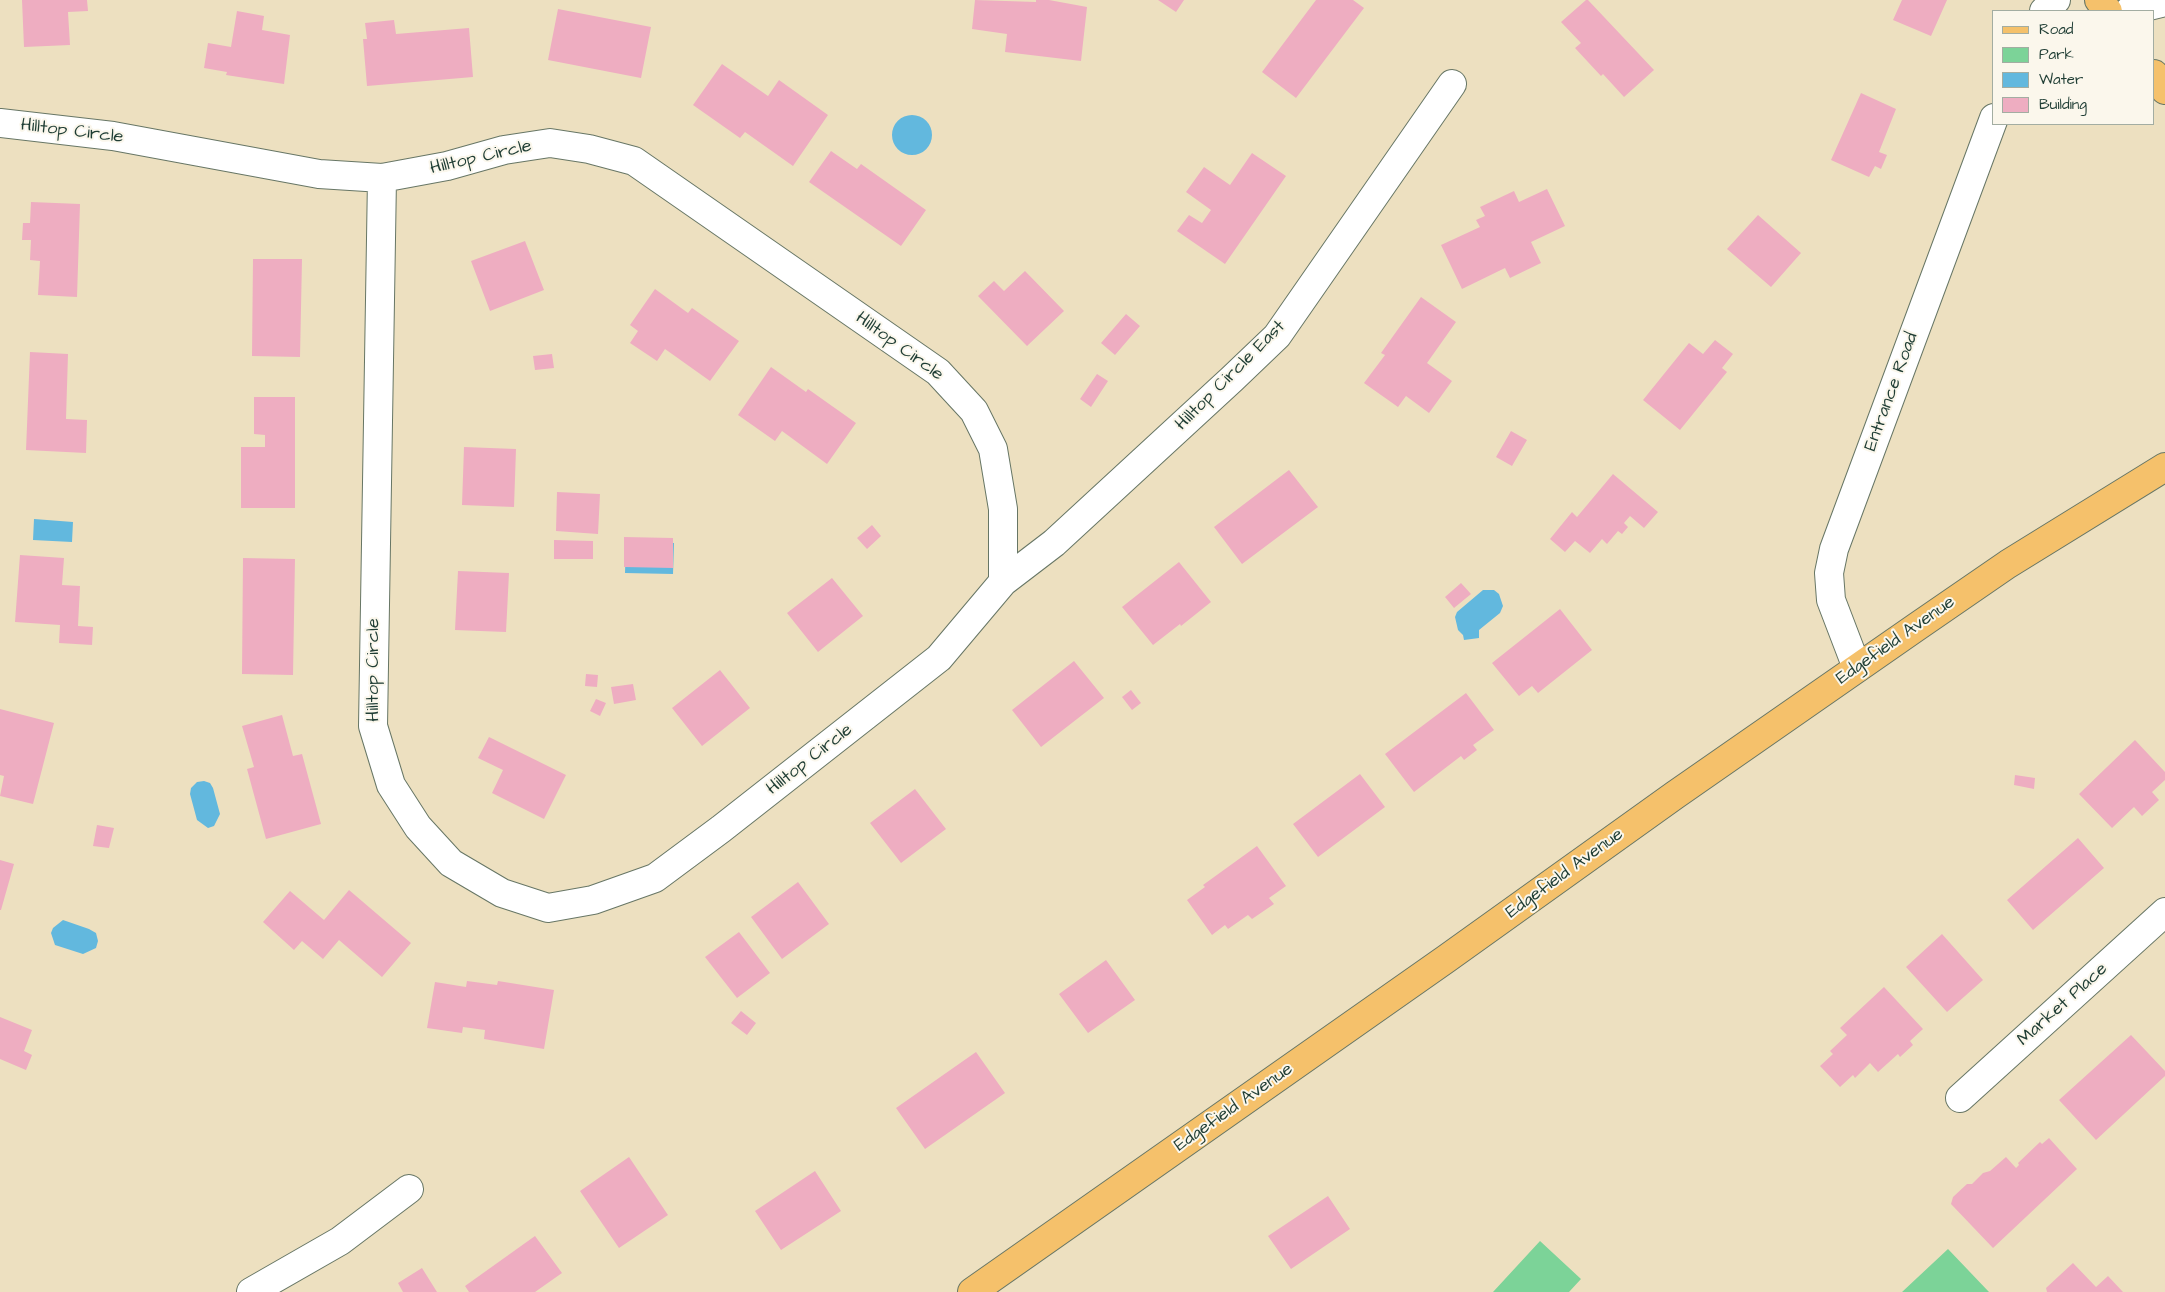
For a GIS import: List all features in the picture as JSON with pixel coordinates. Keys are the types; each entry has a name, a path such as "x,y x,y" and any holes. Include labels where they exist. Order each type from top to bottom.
{"main road":[{"path":"2099,0 2107,10"},
{"path":"2155,75 2165,90"},
{"name":"Edgefield Avenue","path":"972,1292 1857,668 2008,564 2165,467"}],"street":[{"path":"2045,10 2056,0"},
{"path":"2133,10 2165,2"},
{"name":"Hilltop Circle East","path":"1003,582 1054,543 1232,380 1277,336 1452,84"},
{"name":"Hilltop Circle","path":"0,123 113,136 319,174 382,178 447,166 504,150 550,143 589,149 634,161 938,372 974,411 993,449 1004,509 1003,582 939,658 722,829 655,878 593,900 548,908 502,893 451,862 418,828 391,785 373,726 382,178"},
{"name":"Entrance Road","path":"1857,668 1831,600 1829,573 1834,549 1992,123"},
{"name":"Market Place","path":"1960,1098 2165,912"},
{"path":"251,1292 340,1242 409,1189"}],"green space":[{"path":"1540,1241 1581,1279 1569,1292 1493,1292"},
{"path":"1948,1249 1989,1292 1902,1292"}],"water":[{"path":"912,115 926,121 932,135 926,149 912,155 898,149 892,135 898,121"},
{"path":"34,519 73,522 72,542 33,540"},
{"path":"626,541 674,543 673,574 625,573"},
{"path":"1483,590 1494,590 1499,594 1503,606 1500,613 1479,630 1479,638 1464,640 1463,635 1458,630 1455,617 1457,612"},
{"path":"204,781 210,783 213,788 220,814 214,826 208,828 197,820 190,794 191,788 197,782"},
{"path":"63,920 96,933 98,941 96,948 83,954 55,945 51,933 53,928"}],"building":[{"path":"22,0 87,0 88,11 68,12 70,45 24,47"},
{"path":"975,0 1036,2 1036,0 1049,0 1087,7 1081,61 1005,52 1007,34 972,29"},
{"path":"1158,0 1184,0 1176,12"},
{"path":"1316,0 1353,0 1364,8 1296,98 1262,72"},
{"path":"1586,0 1654,70 1624,97 1575,48 1581,43 1561,22"},
{"path":"1902,0 1947,0 1931,36 1893,20"},
{"path":"558,9 651,27 641,78 548,60"},
{"path":"237,11 264,16 262,30 290,35 284,84 226,75 227,72 204,68 208,43 231,47"},
{"path":"394,20 396,34 469,28 473,77 367,86 363,39 367,39 365,23"},
{"path":"722,64 768,96 779,80 828,115 793,166 745,132 740,138 693,105"},
{"path":"1861,93 1896,109 1879,152 1887,155 1881,169 1875,166 1869,177 1831,160"},
{"path":"831,151 857,169 861,164 926,210 901,246 809,182"},
{"path":"1252,153 1286,176 1225,264 1177,231 1189,215 1202,223 1211,210 1186,192 1204,167 1230,185"},
{"path":"1547,189 1565,226 1531,242 1541,263 1510,278 1505,268 1462,289 1441,245 1480,227 1476,220 1485,216 1480,207 1514,191 1519,202"},
{"path":"31,202 80,204 77,297 38,295 40,261 30,260 31,240 22,240 23,223 30,223"},
{"path":"1758,215 1801,253 1771,287 1727,249"},
{"path":"525,241 544,290 490,311 471,261"},
{"path":"253,259 302,259 300,357 252,356"},
{"path":"1025,271 1064,311 1027,346 978,296 994,281 1004,291"},
{"path":"655,289 688,313 692,308 739,341 710,381 665,349 657,361 630,343 638,331 630,325"},
{"path":"1421,297 1456,322 1427,363 1452,381 1429,413 1406,396 1398,407 1364,383 1385,355 1381,353"},
{"path":"1126,314 1140,326 1115,355 1101,343"},
{"path":"1715,340 1733,354 1722,368 1727,372 1680,430 1643,400 1689,343 1703,354"},
{"path":"30,352 68,354 66,419 87,420 86,453 26,450"},
{"path":"552,354 554,368 535,370 533,356"},
{"path":"771,367 806,392 808,389 856,423 827,464 782,431 775,441 738,415"},
{"path":"1097,374 1108,381 1091,407 1080,399"},
{"path":"254,397 295,397 295,508 241,508 241,447 265,447 265,435 254,434"},
{"path":"1511,431 1527,440 1512,466 1496,457"},
{"path":"464,447 516,449 514,507 462,505"},
{"path":"1289,470 1318,507 1242,564 1214,527"},
{"path":"1613,474 1658,512 1644,528 1630,516 1624,523 1628,527 1622,534 1618,531 1607,544 1602,539 1590,553 1575,541 1565,552 1550,539 1572,512 1577,517"},
{"path":"557,492 600,494 598,534 556,531"},
{"path":"872,525 881,536 867,549 857,538"},
{"path":"624,537 673,538 673,568 624,567"},
{"path":"554,540 593,541 593,559 554,559"},
{"path":"20,555 64,558 62,585 80,586 78,626 93,627 92,645 59,643 60,625 15,622"},
{"path":"243,558 295,559 293,675 242,674"},
{"path":"1179,562 1211,602 1153,645 1122,607"},
{"path":"458,571 509,573 506,632 455,630"},
{"path":"832,578 863,616 818,652 787,613"},
{"path":"1461,583 1471,594 1454,608 1445,597"},
{"path":"1560,609 1592,650 1538,693 1532,686 1519,696 1492,663"},
{"path":"1074,661 1104,698 1041,747 1012,710"},
{"path":"720,670 750,708 702,746 672,708"},
{"path":"586,674 598,675 597,687 585,686"},
{"path":"633,684 636,700 614,704 611,687"},
{"path":"1131,690 1141,703 1132,710 1122,697"},
{"path":"1466,693 1494,730 1473,745 1477,750 1464,760 1461,756 1414,792 1385,754"},
{"path":"596,699 606,703 600,716 590,711"},
{"path":"0,709 54,723 33,804 0,796 4,776 0,775"},
{"path":"282,715 293,756 302,754 321,824 266,839 247,769 254,767 242,726"},
{"path":"489,737 566,775 544,819 492,793 503,770 478,758"},
{"path":"2135,740 2165,772 2165,780 2152,792 2159,800 2142,816 2134,807 2112,828 2079,794"},
{"path":"1360,774 1385,807 1318,857 1293,824"},
{"path":"2015,775 2035,778 2034,789 2014,785"},
{"path":"915,789 946,829 901,863 870,823"},
{"path":"97,825 114,828 109,848 93,846"},
{"path":"2078,838 2104,868 2033,930 2007,900"},
{"path":"1257,846 1286,886 1269,898 1274,904 1252,919 1248,915 1228,929 1225,925 1212,935 1187,900 1205,887 1203,885"},
{"path":"0,860 14,864 1,910 0,910"},
{"path":"798,882 829,924 782,959 751,917"},
{"path":"349,890 411,943 382,977 339,940 323,959 302,941 294,950 263,922 290,891 324,920"},
{"path":"739,932 770,973 737,998 705,957"},
{"path":"1942,934 1983,980 1947,1012 1906,967"},
{"path":"1106,960 1135,1000 1088,1033 1059,994"},
{"path":"467,981 497,985 498,981 554,990 544,1049 484,1039 485,1030 463,1027 462,1033 427,1028 435,982 466,987"},
{"path":"1884,987 1923,1029 1910,1041 1913,1045 1900,1057 1898,1054 1878,1072 1870,1063 1855,1078 1853,1075 1840,1087 1820,1066 1833,1054 1830,1051 1847,1035 1840,1028"},
{"path":"741,1011 756,1023 747,1035 731,1023"},
{"path":"0,1017 32,1030 24,1051 32,1055 26,1070 0,1059"},
{"path":"2131,1035 2165,1071 2165,1076 2096,1140 2059,1100"},
{"path":"976,1052 1005,1093 925,1149 896,1108"},
{"path":"2049,1138 2077,1169 1993,1248 1951,1204 1953,1197 1967,1184 1972,1184 1983,1173 1990,1171 2006,1157 2016,1168 2019,1165 2018,1163 2040,1142 2042,1144"},
{"path":"629,1157 668,1215 619,1248 580,1191"},
{"path":"815,1171 841,1211 781,1250 755,1211"},
{"path":"1328,1196 1350,1229 1291,1269 1268,1236"},
{"path":"535,1236 562,1273 535,1292 469,1292 465,1286"},
{"path":"2073,1263 2096,1287 2108,1276 2123,1292 2047,1292 2046,1288"},
{"path":"422,1268 437,1292 403,1292 398,1283"}]}
